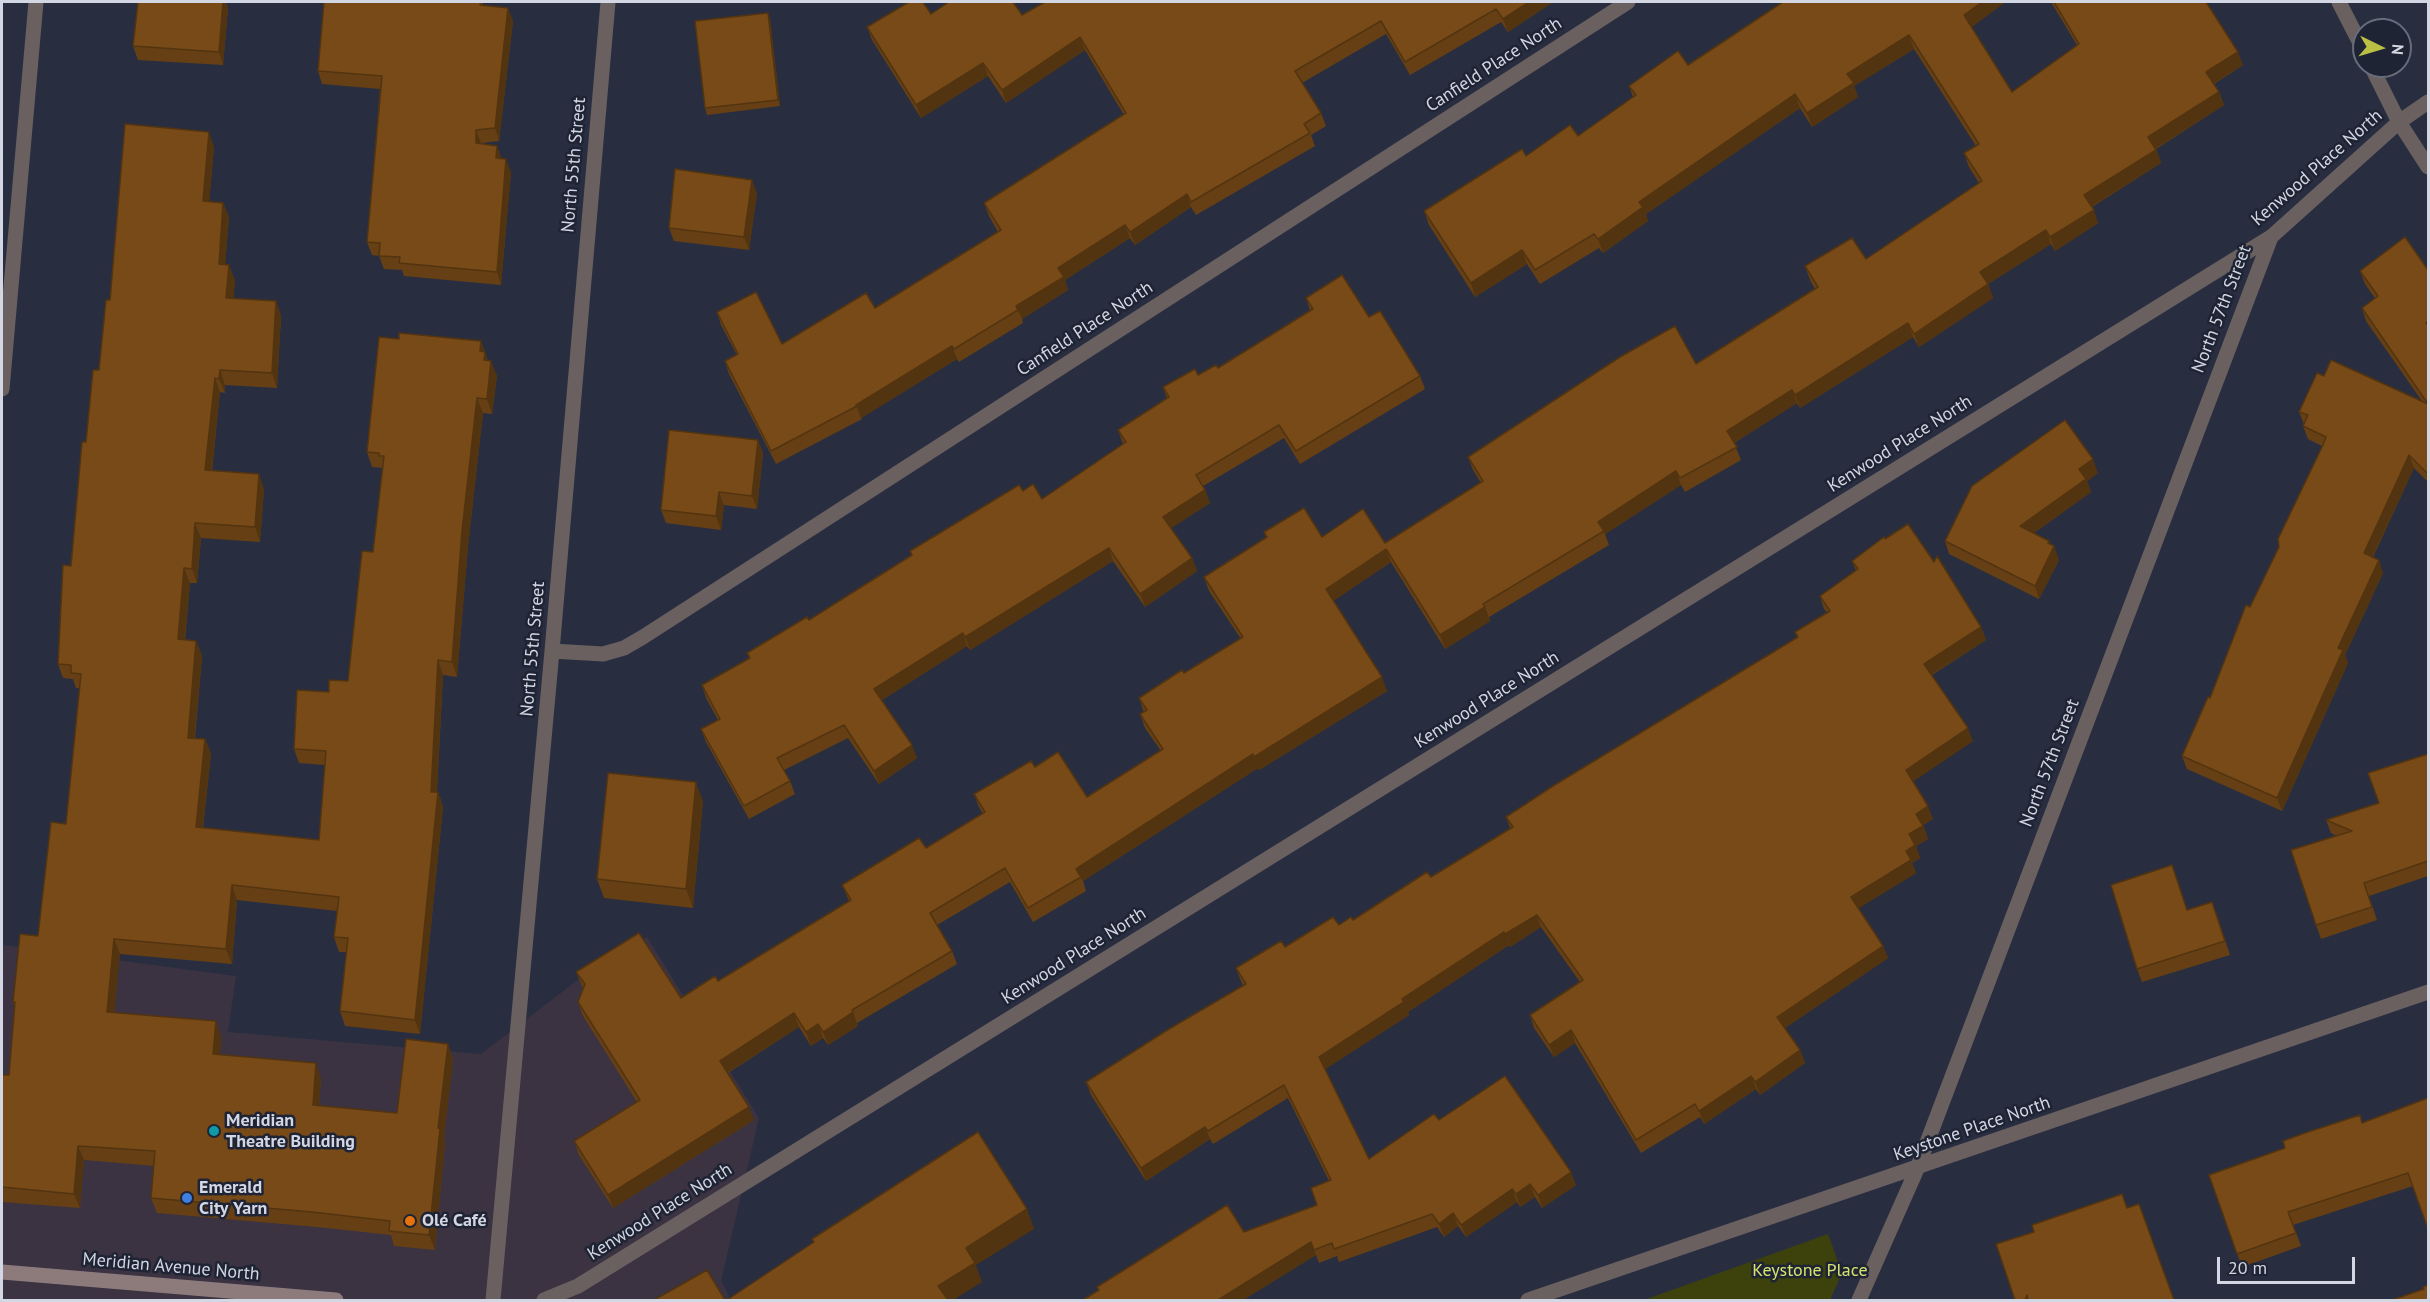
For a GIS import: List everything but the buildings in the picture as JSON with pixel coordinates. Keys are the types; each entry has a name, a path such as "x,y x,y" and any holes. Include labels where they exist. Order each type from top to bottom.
{"street":[{"path":"2,389 36,2"},
{"name":"North 55th Street","path":"493,1300 608,2"},
{"name":"Canfield Place North","path":"552,651 603,654 624,648 643,637 1628,2"},
{"path":"2339,2 2352,27"},
{"path":"2377,78 2399,122 2428,167"},
{"name":"Kenwood Place North","path":"544,1300 578,1286 2271,237 2399,122 2428,102"},
{"name":"North 57th Street","path":"1859,1300 1917,1169 2271,237"},
{"name":"Keystone Place North","path":"1535,1300 2428,992"},
{"name":"Meridian Avenue North","path":"2,1272 336,1300"}],"shaded area":[{"path":"647,937 759,1118 721,1281 731,1300 2,1300 3,945 236,976 228,1032 481,1054 579,979"}],"green space":[{"name":"Keystone Place","path":"1828,1234 1842,1273 1830,1300 1644,1300"}],"place":[{"name":"Meridian Theatre Building","path":"214,1131"},
{"name":"Emerald City Yarn","path":"187,1198"},
{"name":"Olé Café","path":"410,1221"}]}
